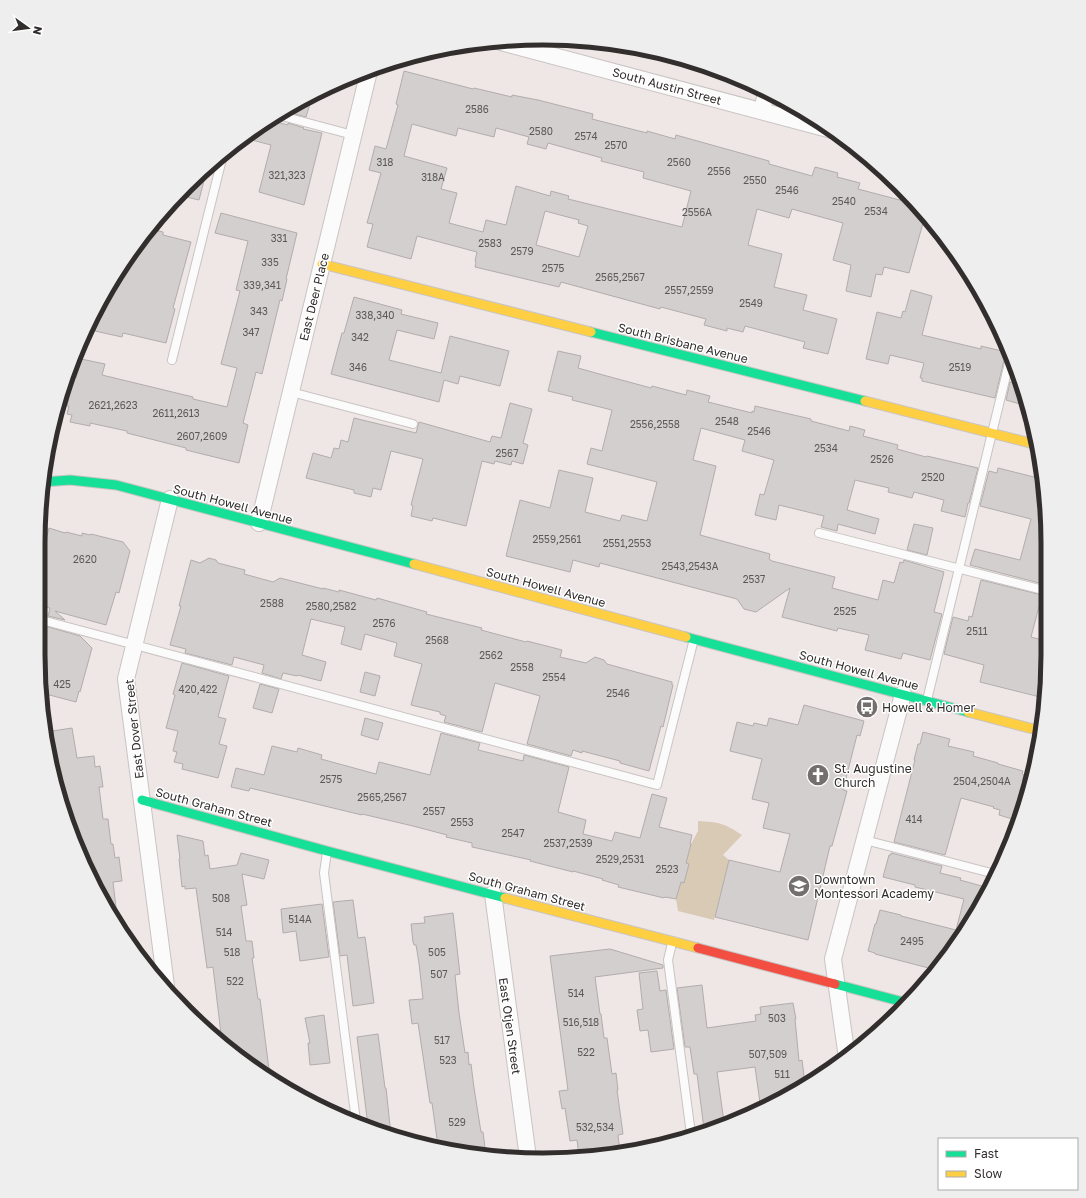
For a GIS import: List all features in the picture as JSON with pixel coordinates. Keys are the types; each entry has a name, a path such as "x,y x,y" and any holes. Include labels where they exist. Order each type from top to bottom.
{"street":[{"name":"South Austin Street","path":"516,46 813,125"},
{"name":"East Deer Place","path":"259,523 368,77"},
{"path":"762,111 765,97"},
{"name":"South Brisbane Avenue","path":"322,264 1030,443"},
{"name":"South Howell Avenue","path":"49,482 70,480 116,485 1035,729"},
{"name":"East Dover Street","path":"165,978 126,679 170,499"},
{"path":"846,1050 833,959 903,694"},
{"name":"South Graham Street","path":"142,800 327,851 900,1001"},
{"name":"East Otjen Street","path":"493,894 527,1153"}],"lane":[{"path":"286,117 353,135"},
{"path":"172,360 221,164"},
{"path":"926,701 1008,366"},
{"path":"291,392 413,424"},
{"path":"819,533 1041,589"},
{"path":"45,621 657,785 694,639"},
{"path":"865,840 991,873"},
{"path":"327,851 324,873 355,1116"},
{"path":"672,942 668,960 691,1131"}],"shaded area":[{"path":"698,821 721,824 742,835 723,855 729,860 714,920 678,911 676,899 681,882 684,882 689,864 686,863 691,844 698,831"}],"building":[{"path":"404,71 473,89 512,97 512,95 538,100 593,114 592,119 647,133 647,131 675,139 676,135 769,161 769,164 812,176 815,167 838,173 837,177 860,183 858,189 904,201 923,222 909,273 884,267 882,275 876,274 871,297 846,291 851,265 833,260 843,223 792,209 789,218 757,209 748,245 782,254 774,287 807,295 803,310 837,319 828,354 803,348 805,342 745,326 743,332 727,328 727,331 704,325 706,319 661,307 660,309 561,282 559,287 475,267 477,252 417,236 411,259 367,247 373,224 367,223 381,173 369,170 375,146 386,149 398,105 396,104","holes":["412,124 456,136 458,128 494,137 496,128 529,137 527,144 546,149 548,143 602,158 601,161 644,172 643,178 691,191 682,227 568,199 569,196 551,191 550,196 516,186 506,225 486,220 483,232 449,223 457,193 441,189 447,168 404,156","545,211 579,220 578,223 588,226 579,257 536,245"]},
{"path":"310,103 306,117 292,113"},
{"path":"277,122 288,125 288,123 304,128 303,129 322,133 304,205 259,192 271,145 251,140"},
{"path":"205,179 199,200 186,197"},
{"path":"221,213 297,233 282,301 280,300 262,374 256,372 243,423 248,425 239,463 186,450 186,448 127,433 127,431 90,423 90,426 70,422 72,415 67,414 69,406 67,406 74,378 76,378 81,359 105,364 102,375 193,397 193,399 227,407 237,368 221,364 240,291 236,290 248,241 215,233"},
{"path":"156,230 163,232 163,235 191,242 173,308 175,309 166,343 123,333 122,337 95,331 98,320 112,294 129,266"},
{"path":"911,290 932,296 922,335 981,349 981,346 1003,351 1005,357 995,398 922,381 922,378 920,378 924,363 890,355 888,364 866,359 877,312 901,318 903,311 905,312"},
{"path":"354,297 402,310 401,314 438,323 434,339 397,330 389,360 441,373 450,336 509,351 500,386 460,376 458,384 444,380 439,402 331,374"},
{"path":"558,351 581,356 578,368 603,375 651,388 652,386 686,395 687,390 710,396 708,402 752,413 752,411 754,412 755,406 811,419 811,421 849,431 850,426 865,430 863,436 898,445 897,449 978,468 965,517 941,511 944,500 914,492 912,498 888,492 889,488 855,480 847,510 879,519 875,534 838,524 837,531 821,527 824,516 779,505 776,520 755,515 760,494 764,495 774,460 742,451 745,440 701,428 693,460 716,466 700,535 770,554 769,559 772,561 835,577 832,588 878,600 883,580 894,583 900,562 903,563 904,560 944,572 934,612 942,614 930,660 903,653 901,659 865,650 869,635 838,628 837,631 782,617 790,588 756,612 744,609 737,599 600,563 599,567 573,560 570,572 506,556 520,500 550,508 559,470 593,478 585,512 620,521 622,515 647,521 657,482 587,464 591,448 602,451 612,410 572,400 573,397 548,391"},
{"path":"1010,382 1015,384 1020,404 1006,400"},
{"path":"510,403 532,409 523,443 528,445 523,464 512,461 511,465 495,461 494,464 482,461 466,526 433,518 432,521 411,516 413,506 411,505 423,459 391,451 381,490 373,488 371,497 354,493 354,490 306,478 313,453 331,458 334,448 339,449 341,440 348,442 354,418 416,433 419,422 490,442 492,436 501,438"},
{"path":"998,468 1037,478 1040,510 1041,583 970,565 975,549 1020,560 1031,519 980,506 989,471 997,473"},
{"path":"914,524 933,528 927,555 907,550"},
{"path":"49,528 82,536 82,533 91,534 123,542 130,551 119,593 116,592 106,625 55,611 65,620 48,616 50,608 45,607 45,535 47,536"},
{"path":"209,558 216,560 218,563 245,570 244,574 273,582 280,578 323,589 339,592 339,590 376,600 377,598 427,612 426,614 482,628 481,630 562,650 560,657 586,663 595,657 604,660 607,664 672,682 673,685 663,727 661,726 649,771 620,763 620,761 582,751 582,753 573,750 571,756 527,744 540,696 495,683 482,732 444,722 446,716 440,714 440,712 411,705 422,664 394,656 397,643 365,634 361,650 341,644 345,627 311,619 302,655 326,662 321,681 283,673 281,679 262,673 264,665 234,657 232,665 185,653 186,649 170,645 181,606 179,606 191,560 200,563"},
{"path":"981,580 1041,595 1031,637 1041,640 1039,697 980,682 984,665 944,654 953,617 968,621 969,616 972,617"},
{"path":"45,626 80,636 92,648 76,702 47,694"},
{"path":"182,663 229,676 218,717 226,719 219,744 227,746 218,778 182,769 183,764 174,762 177,752 173,751 178,731 166,728 175,695 173,694"},
{"path":"365,672 380,676 375,696 360,692"},
{"path":"260,684 279,689 272,713 253,708"},
{"path":"804,705 864,721 860,736 857,735 843,790 847,791 832,846 830,846 808,940 715,917 729,860 780,872 790,834 763,828 769,803 752,799 762,759 730,751 737,722 753,726 754,723 767,726 769,718 798,725"},
{"path":"365,718 383,723 378,740 361,735"},
{"path":"72,728 77,758 94,756 95,767 100,766 103,787 99,787 103,819 108,819 111,844 113,844 115,858 119,857 122,881 113,882 117,911 96,875 71,815 62,784 51,731"},
{"path":"923,732 950,739 948,746 974,752 973,756 1023,771 1022,774 1024,775 1022,781 1024,782 1013,819 999,815 1000,810 993,808 994,807 961,798 945,855 894,842 918,744 920,744"},
{"path":"441,733 480,743 478,750 523,761 524,755 569,767 558,812 586,820 583,834 612,841 615,832 640,838 652,794 667,798 659,827 692,835 686,863 689,864 684,883 681,882 676,899 664,898 618,887 619,885 602,880 603,879 530,861 531,860 472,847 472,843 446,837 447,835 413,826 250,788 249,791 231,787 236,768 264,775 272,746 297,752 298,748 322,755 321,759 376,774 379,762 430,775"},
{"path":"177,835 203,841 205,856 208,855 210,869 237,865 241,853 269,860 264,879 242,874 247,905 241,906 246,941 252,941 254,958 252,958 258,999 260,999 269,1071 221,1034 213,967 207,968 196,888 185,889 185,886 182,887"},
{"path":"891,853 942,866 940,873 961,878 960,880 984,887 957,932 929,968 868,951 880,910 956,930 964,899 915,887 915,885 883,877 889,855 891,855"},
{"path":"353,900 358,938 365,937 374,1003 353,1006 347,955 340,956 333,902"},
{"path":"322,904 329,957 300,961 296,931 283,933 281,909"},
{"path":"453,913 460,974 455,975 459,1013 465,1053 468,1052 469,1065 471,1064 481,1132 483,1132 485,1148 478,1149 437,1141 418,1023 412,1024 409,1000 423,999 419,963 416,945 414,945 413,942 411,924 425,923 424,917"},
{"path":"610,949 663,965 663,968 595,977 604,1038 607,1038 612,1074 616,1073 623,1134 618,1135 619,1147 578,1152 577,1140 570,1141 565,1108 562,1109 559,1091 568,1090 550,956"},
{"path":"657,971 660,991 666,990 674,1049 651,1052 648,1030 640,1031 637,1010 643,1009 639,973"},
{"path":"702,985 707,1028 756,1021 755,1015 761,1014 760,1007 793,1003 796,1019 799,1061 802,1060 804,1079 760,1103 755,1067 717,1072 724,1119 704,1127 697,1074 694,1074 690,1047 685,1047 677,988"},
{"path":"324,1015 330,1063 310,1065 308,1043 310,1043 305,1018"},
{"path":"378,1034 390,1129 367,1121 357,1037"}],"traffic: fast":[{"path":"591,332 865,401"},
{"path":"49,482 70,480 116,485 414,564"},
{"path":"686,637 968,712"},
{"path":"142,800 505,898"},
{"path":"835,984 900,1001"}],"traffic: slow":[{"path":"322,264 591,332"},
{"path":"865,401 1030,443"},
{"path":"414,564 686,637"},
{"path":"968,712 1035,729"},
{"path":"505,898 698,948"}],"traffic: jam":[{"path":"698,948 835,984"}],"place":[{"name":"Howell & Homer","path":"867,707"},
{"name":"St. Augustine Church","path":"818,775"},
{"name":"Downtown Montessori Academy","path":"799,886"}]}
